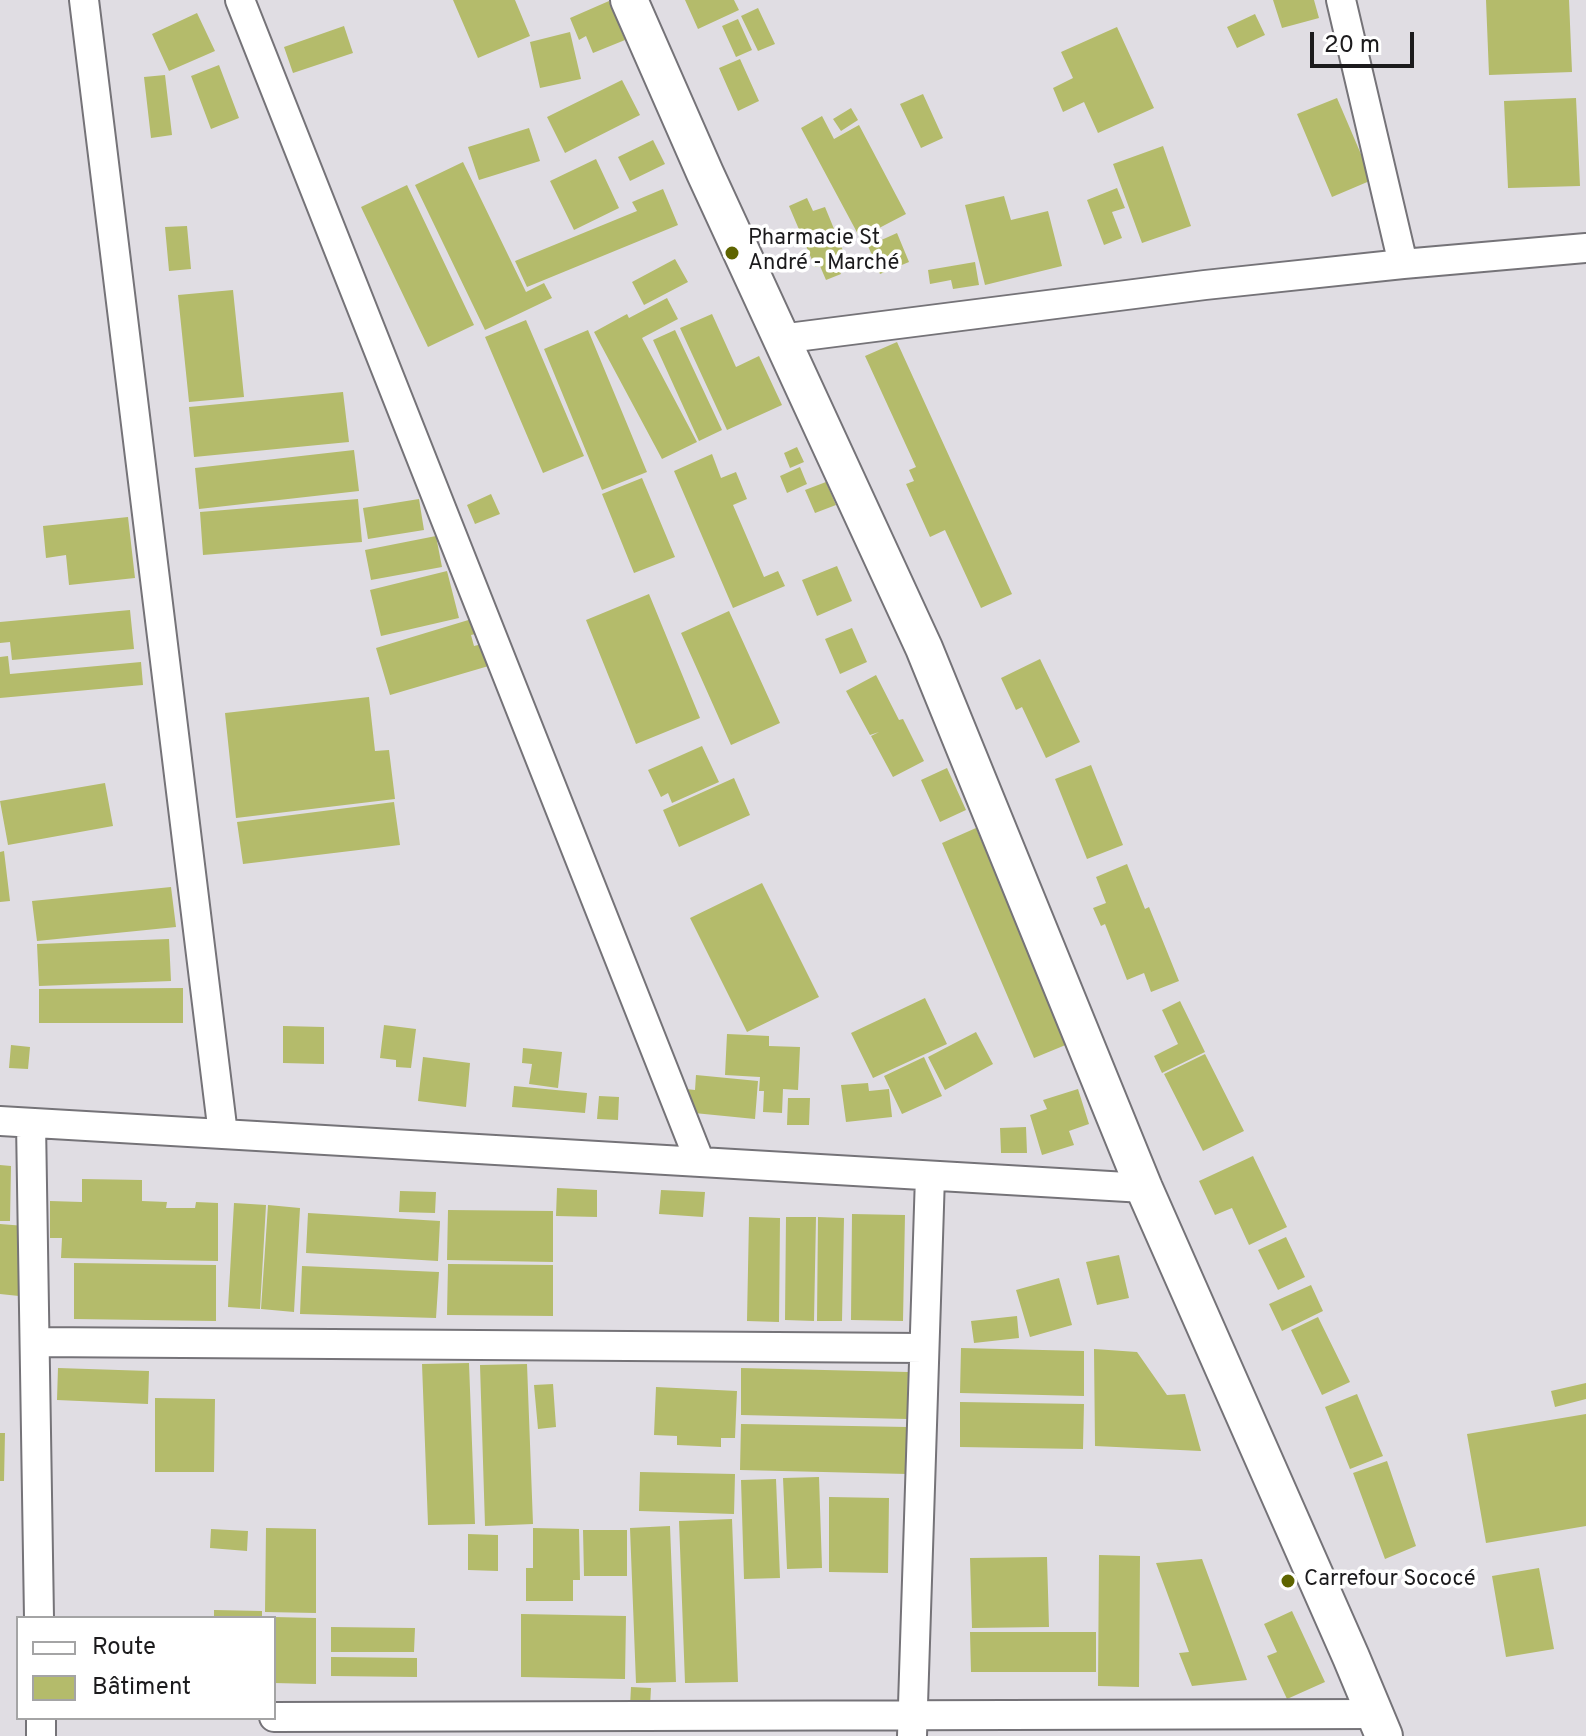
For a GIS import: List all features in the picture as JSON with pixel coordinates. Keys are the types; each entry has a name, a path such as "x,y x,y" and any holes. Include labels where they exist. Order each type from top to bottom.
{"street":[{"path":"84,0 223,1134"},
{"path":"240,0 700,1162"},
{"path":"276,1717 912,1726 1380,1725 1144,1188 924,648 780,339 629,0"},
{"path":"1341,0 1403,264"},
{"path":"780,339 1205,285 1586,248"},
{"path":"0,1121 1144,1188"},
{"path":"31,1123 39,1616"},
{"path":"912,1726 930,1176"},
{"path":"35,1342 924,1348"}],"building":[{"path":"453,0 515,0 530,36 478,58"},
{"path":"685,0 734,0 739,10 698,29"},
{"path":"1273,0 1314,0 1319,18 1282,28"},
{"path":"1486,0 1569,0 1572,72 1489,75"},
{"path":"609,1 625,40 593,53 586,36 579,40 570,18"},
{"path":"758,8 775,44 758,51 741,16"},
{"path":"197,13 215,51 169,71 152,34"},
{"path":"1255,14 1265,35 1237,48 1227,27"},
{"path":"738,19 752,50 736,57 722,26"},
{"path":"344,26 353,53 293,73 284,47"},
{"path":"1117,27 1154,108 1098,133 1084,102 1063,112 1053,88 1073,78 1061,52"},
{"path":"570,32 581,79 540,88 530,42"},
{"path":"740,59 759,101 738,111 719,68"},
{"path":"219,65 239,118 211,129 191,76"},
{"path":"165,75 172,135 151,138 144,77"},
{"path":"622,80 640,115 565,153 547,117"},
{"path":"923,94 943,138 921,148 900,104"},
{"path":"1337,98 1372,180 1332,197 1297,114"},
{"path":"1576,98 1580,186 1508,188 1504,101"},
{"path":"851,108 858,120 841,131 833,119"},
{"path":"822,116 834,139 859,125 906,214 860,238 801,128"},
{"path":"529,128 540,161 479,180 468,147"},
{"path":"653,140 665,164 630,181 618,157"},
{"path":"1163,146 1191,226 1142,243 1113,164"},
{"path":"596,159 619,208 574,230 550,181"},
{"path":"463,162 526,292 544,283 552,298 485,330 415,185"},
{"path":"407,185 474,325 428,347 361,207"},
{"path":"1117,188 1125,208 1112,212 1122,238 1104,245 1087,200"},
{"path":"663,189 678,225 527,287 515,261 637,211 632,202"},
{"path":"1004,196 1011,220 1048,211 1062,266 985,285 965,205"},
{"path":"807,198 813,211 825,207 846,258 836,262 841,274 826,280 820,266 815,267 789,206"},
{"path":"187,226 191,269 169,271 165,227"},
{"path":"897,233 909,262 880,274 868,246"},
{"path":"675,259 688,282 644,305 632,282"},
{"path":"975,262 979,285 953,289 951,280 930,284 928,270"},
{"path":"233,290 244,397 189,402 178,295"},
{"path":"667,298 678,319 642,338 697,442 662,459 594,332"},
{"path":"712,314 736,367 759,356 782,405 727,430 680,328"},
{"path":"526,320 584,456 543,473 485,337"},
{"path":"588,330 647,472 602,490 544,349"},
{"path":"675,330 722,430 699,441 653,340"},
{"path":"897,342 1012,594 981,608 945,530 930,537 906,484 914,481 909,470 916,467 865,356"},
{"path":"343,392 349,442 194,457 189,407"},
{"path":"797,447 804,462 790,468 784,453"},
{"path":"354,450 359,491 199,509 195,468"},
{"path":"712,454 721,478 736,472 747,499 733,505 764,577 778,571 785,586 733,608 674,471"},
{"path":"800,467 807,484 787,493 780,476"},
{"path":"642,478 675,557 634,573 602,494"},
{"path":"826,482 836,505 815,513 805,490"},
{"path":"491,494 500,514 475,524 467,505"},
{"path":"358,499 362,542 203,555 200,512"},
{"path":"419,499 424,530 368,539 363,508"},
{"path":"128,517 135,578 69,585 66,555 46,558 43,526"},
{"path":"436,536 442,567 371,580 365,550"},
{"path":"837,566 852,601 817,616 802,580"},
{"path":"447,571 459,618 381,636 370,590"},
{"path":"649,594 700,718 636,744 586,620"},
{"path":"130,610 134,649 12,660 10,642 0,643 0,622"},
{"path":"729,611 780,723 731,745 681,633"},
{"path":"475,618 480,633 471,635 474,646 486,643 492,665 390,695 376,648"},
{"path":"852,628 867,662 840,674 825,639"},
{"path":"8,656 10,674 141,662 143,685 0,698 0,657"},
{"path":"1040,659 1080,742 1046,758 1022,707 1016,710 1001,678"},
{"path":"876,675 924,761 893,777 871,736 879,732 870,735 846,691"},
{"path":"369,697 375,751 389,750 395,799 236,818 225,713"},
{"path":"702,746 719,782 672,803 668,793 661,797 648,770"},
{"path":"1091,765 1123,845 1087,859 1055,779"},
{"path":"947,768 966,810 940,822 921,780"},
{"path":"734,778 750,815 679,847 663,810"},
{"path":"105,783 113,826 8,845 0,801"},
{"path":"394,802 400,845 243,864 237,822"},
{"path":"976,828 1068,1044 1034,1058 942,843"},
{"path":"4,851 10,901 0,902 0,852"},
{"path":"1127,864 1145,909 1149,907 1179,981 1151,992 1144,973 1127,980 1105,924 1101,926 1093,908 1106,903 1096,877"},
{"path":"762,883 819,997 747,1032 690,918"},
{"path":"171,887 176,927 37,941 32,901"},
{"path":"169,939 171,981 39,986 37,944"},
{"path":"183,988 183,1023 39,1023 39,989"},
{"path":"925,998 947,1044 873,1078 851,1033"},
{"path":"1180,1001 1205,1052 1162,1073 1154,1056 1178,1044 1162,1010"},
{"path":"384,1025 416,1029 411,1068 396,1067 396,1060 380,1058"},
{"path":"283,1026 324,1027 324,1064 283,1063"},
{"path":"976,1032 993,1064 945,1090 928,1057"},
{"path":"727,1034 769,1036 769,1046 800,1047 798,1090 783,1089 782,1113 763,1112 764,1091 759,1091 760,1077 725,1075"},
{"path":"11,1045 30,1047 28,1069 9,1068"},
{"path":"523,1048 562,1052 558,1088 529,1084 532,1064 522,1063"},
{"path":"1205,1054 1244,1131 1203,1151 1164,1074"},
{"path":"423,1057 470,1063 466,1107 418,1101"},
{"path":"924,1057 942,1096 902,1114 884,1076"},
{"path":"696,1075 758,1081 755,1119 684,1112 686,1089 695,1090"},
{"path":"868,1083 869,1091 889,1089 892,1117 846,1122 841,1085"},
{"path":"514,1086 587,1093 585,1113 512,1107"},
{"path":"1078,1089 1089,1124 1069,1131 1074,1145 1042,1155 1030,1115 1047,1109 1043,1100"},
{"path":"599,1096 619,1097 618,1120 597,1119"},
{"path":"788,1098 810,1098 809,1125 787,1125"},
{"path":"1026,1127 1027,1153 1001,1153 1000,1128"},
{"path":"1253,1156 1287,1227 1249,1245 1232,1208 1215,1215 1199,1181"},
{"path":"0,1165 11,1166 10,1221 0,1221"},
{"path":"82,1179 142,1180 142,1201 167,1202 166,1208 195,1208 196,1202 218,1203 218,1261 61,1258 62,1238 50,1238 50,1201 82,1202"},
{"path":"557,1188 597,1190 597,1217 556,1216"},
{"path":"661,1190 705,1192 703,1217 659,1214"},
{"path":"400,1191 436,1192 435,1213 399,1212"},
{"path":"234,1203 266,1205 260,1309 228,1307"},
{"path":"268,1205 300,1208 294,1312 261,1309"},
{"path":"448,1210 553,1211 553,1262 447,1260"},
{"path":"308,1213 440,1221 438,1261 306,1253"},
{"path":"852,1214 905,1215 903,1321 851,1320"},
{"path":"749,1217 780,1218 779,1322 747,1321"},
{"path":"786,1217 816,1217 814,1321 785,1320"},
{"path":"818,1217 844,1218 842,1321 817,1321"},
{"path":"0,1224 25,1226 19,1296 0,1294"},
{"path":"1286,1237 1305,1277 1278,1290 1258,1250"},
{"path":"1119,1255 1129,1298 1097,1305 1086,1262"},
{"path":"74,1263 216,1265 216,1321 74,1319"},
{"path":"448,1264 553,1265 553,1316 447,1315"},
{"path":"302,1266 439,1272 436,1318 300,1314"},
{"path":"1059,1278 1072,1325 1030,1337 1016,1290"},
{"path":"1311,1285 1323,1311 1282,1331 1269,1304"},
{"path":"1017,1316 1019,1338 974,1343 971,1321"},
{"path":"1318,1317 1350,1382 1322,1395 1291,1330"},
{"path":"961,1348 1084,1351 1084,1396 960,1393"},
{"path":"1094,1349 1137,1352 1167,1395 1185,1394 1201,1451 1095,1446"},
{"path":"469,1363 475,1524 428,1525 422,1364"},
{"path":"527,1364 533,1524 485,1526 480,1365"},
{"path":"58,1368 149,1371 148,1404 57,1400"},
{"path":"741,1368 908,1372 907,1419 741,1415"},
{"path":"1586,1383 1586,1399 1555,1407 1551,1391"},
{"path":"553,1384 556,1427 538,1429 534,1385"},
{"path":"656,1387 737,1391 735,1438 721,1438 721,1447 677,1445 677,1436 654,1435"},
{"path":"1357,1394 1383,1456 1350,1469 1325,1407"},
{"path":"155,1398 215,1399 214,1472 155,1472"},
{"path":"960,1402 1084,1404 1083,1449 960,1447"},
{"path":"1586,1414 1586,1526 1486,1543 1467,1434"},
{"path":"741,1424 907,1427 907,1474 740,1470"},
{"path":"0,1433 5,1433 4,1481 0,1481"},
{"path":"1387,1461 1416,1546 1385,1559 1353,1473"},
{"path":"640,1472 735,1474 734,1514 639,1511"},
{"path":"819,1477 822,1568 787,1569 783,1478"},
{"path":"776,1479 780,1578 744,1579 741,1480"},
{"path":"829,1497 889,1498 888,1573 829,1572"},
{"path":"732,1519 738,1682 685,1683 679,1521"},
{"path":"670,1526 676,1682 636,1683 630,1528"},
{"path":"266,1528 316,1529 316,1613 265,1612"},
{"path":"533,1528 579,1529 580,1580 573,1580 573,1601 526,1601 526,1568 533,1568"},
{"path":"211,1529 248,1531 247,1551 210,1548"},
{"path":"583,1530 627,1530 627,1576 584,1576"},
{"path":"468,1534 498,1535 498,1571 468,1570"},
{"path":"1099,1555 1140,1556 1139,1687 1098,1686"},
{"path":"1047,1557 1049,1627 972,1628 970,1558"},
{"path":"1202,1559 1247,1680 1192,1686 1179,1653 1189,1652 1156,1563"},
{"path":"1539,1568 1554,1649 1506,1657 1492,1576"},
{"path":"214,1610 262,1611 262,1616 214,1616"},
{"path":"1292,1611 1325,1682 1287,1699 1267,1656 1277,1652 1264,1624"},
{"path":"521,1614 626,1616 625,1679 521,1677"},
{"path":"276,1617 316,1618 316,1684 276,1683"},
{"path":"331,1627 415,1628 414,1652 331,1652"},
{"path":"970,1632 1096,1632 1096,1672 971,1672"},
{"path":"331,1657 417,1658 417,1677 331,1676"},
{"path":"631,1687 651,1688 650,1707 630,1706"}],"place":[{"name":"Pharmacie St André - Marché","path":"732,253"},
{"name":"Carrefour Sococé","path":"1288,1581"}]}
